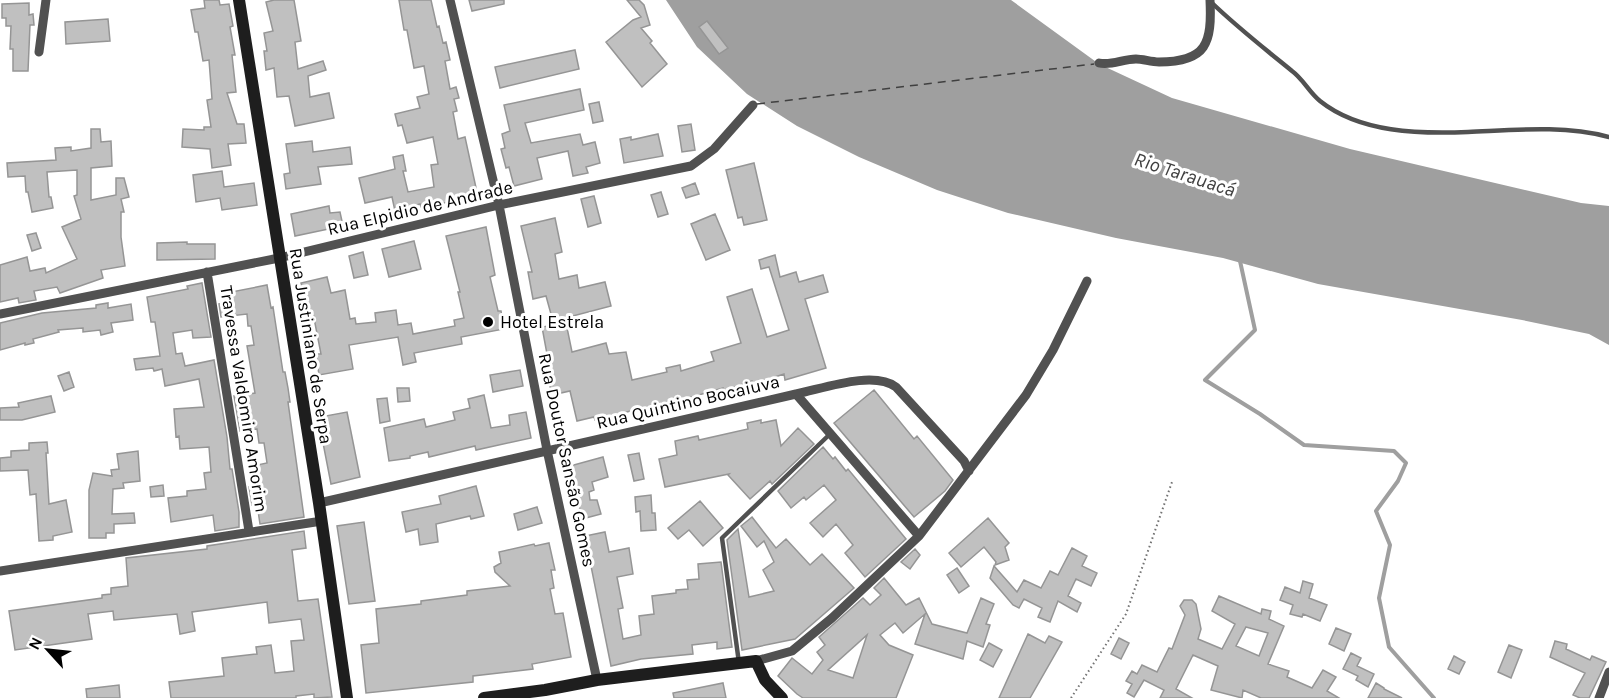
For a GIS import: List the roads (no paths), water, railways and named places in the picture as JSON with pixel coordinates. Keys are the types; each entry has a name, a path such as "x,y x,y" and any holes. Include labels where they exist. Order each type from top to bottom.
{"main road":[{"name":"Rua Justiniano de Serpa","path":"238,0 322,521 347,698"},
{"path":"484,698 546,694 597,680 756,661 765,680 782,698"}],"street":[{"path":"39,52 46,0"},
{"name":"Rua Doutor Sansão Gomes","path":"450,0 499,205 547,450 597,680"},
{"path":"1099,63 1136,59 1157,62 1176,61 1190,58 1207,44 1210,28 1210,1"},
{"name":"Rua Elpidio de Andrade","path":"0,314 279,258 499,205 691,166 714,149 753,105"},
{"name":"Travessa Valdomiro Amorim","path":"207,272 249,531"},
{"path":"756,661 792,651 832,618 919,536 1036,379 1058,342 1087,281"},
{"name":"Rua Quintino Bocaiuva","path":"319,502 796,394 873,379 889,382 896,387 964,461 969,471"},
{"path":"796,394 919,536"},
{"name":"Travessa Valdomiro Amorim","path":"0,571 322,521"},
{"path":"1599,698 1609,672"}],"lane":[{"path":"1210,1 1301,78 1319,100 1342,114 1367,124 1431,134 1545,129 1609,136"},
{"path":"739,663 722,538 831,434"}],"water":[{"name":"Rio Tarauacá","path":"666,0 1011,0 1099,64 1172,98 1350,149 1581,203 1609,206 1609,345 1589,334 1318,284 1223,258 1116,238 1008,213 937,190 859,157 797,126 747,94 697,47"}],"waterway":[{"path":"1240,261 1255,330 1205,380 1304,445 1394,451 1406,463 1398,481 1376,511 1390,545 1379,598 1389,647 1434,698"}],"place":[{"name":"Hotel Estrela","path":"488,322"}]}
